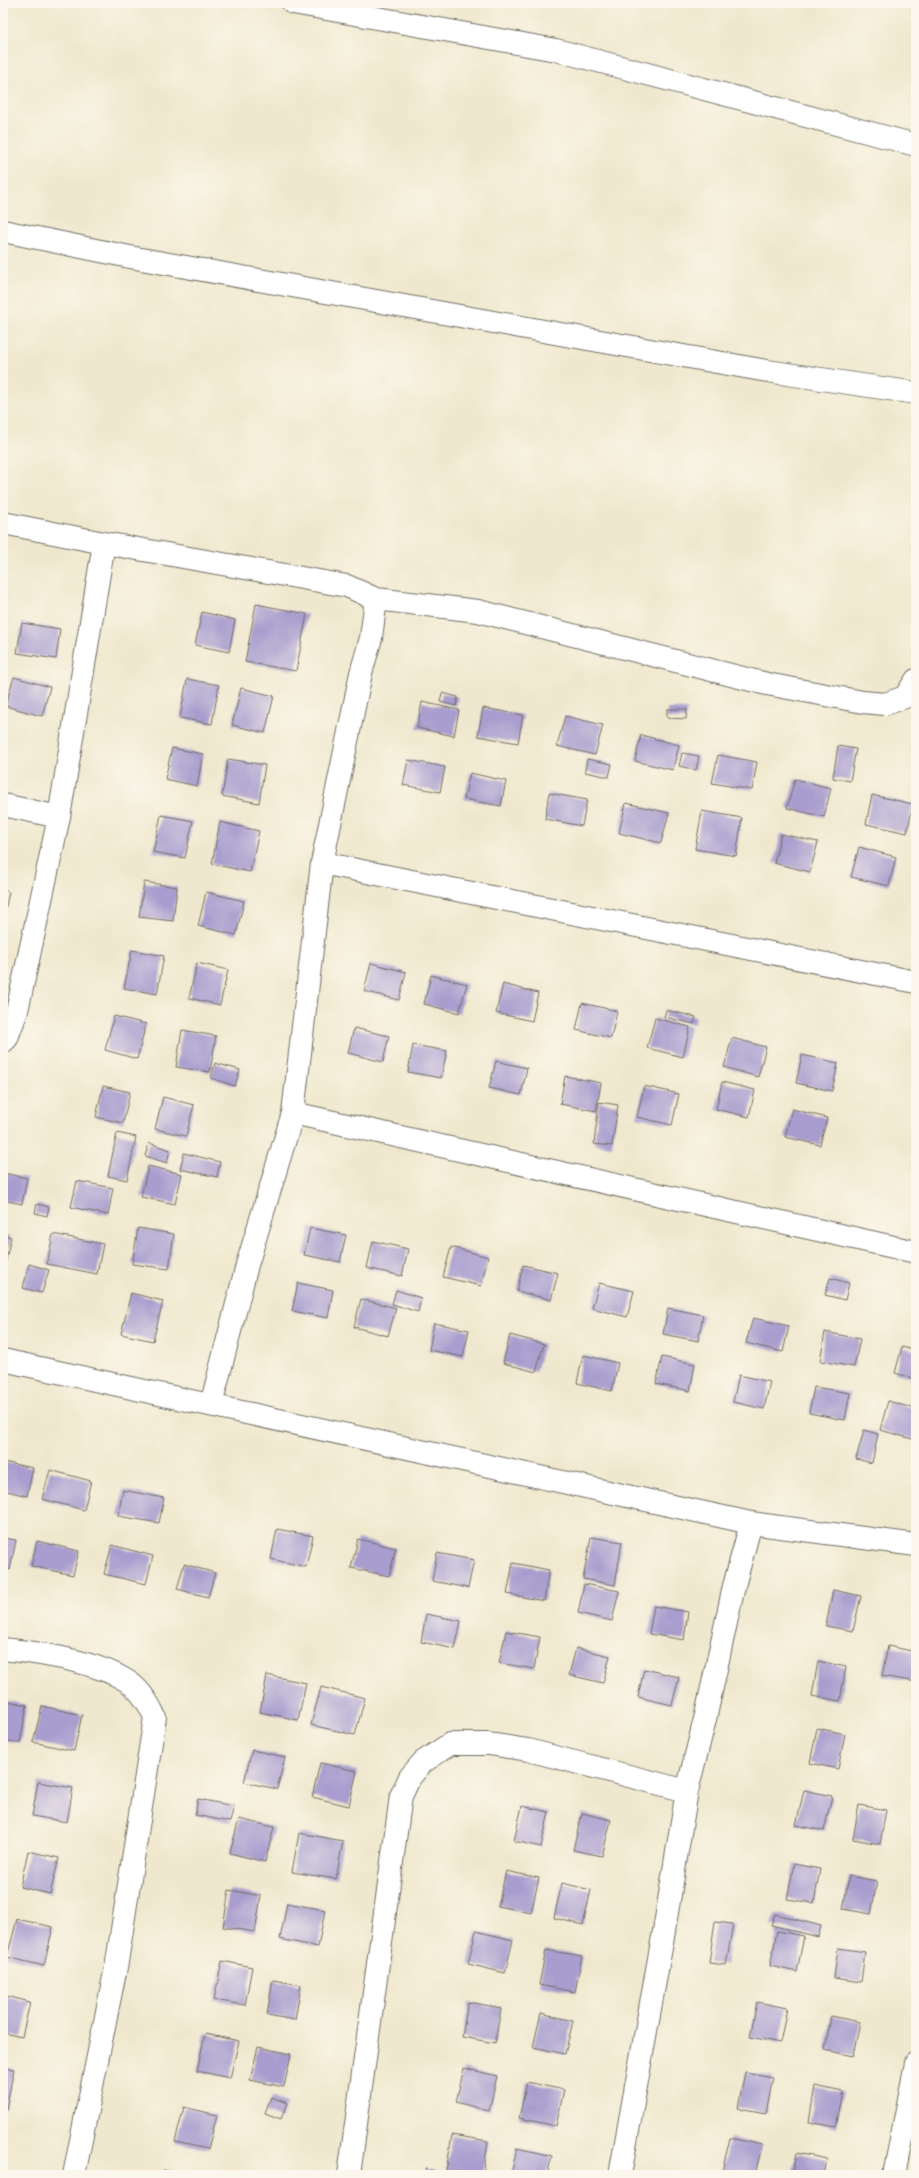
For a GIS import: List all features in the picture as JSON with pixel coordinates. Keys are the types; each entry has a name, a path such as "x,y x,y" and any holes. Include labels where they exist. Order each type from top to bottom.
{"street":[{"path":"294,3 556,50 916,145"},
{"path":"3,231 130,257 689,356 916,393"},
{"path":"3,523 104,543 347,586 376,599 478,611 767,684 863,702 885,704 905,697 916,680"},
{"path":"3,1042 7,1038 18,1012 59,817 104,543"},
{"path":"210,1405 247,1265 293,1113 322,864 361,673 371,638 376,599"},
{"path":"3,805 59,817"},
{"path":"322,864 916,982"},
{"path":"293,1113 916,1252"},
{"path":"3,1360 751,1523 916,1545"},
{"path":"620,2175 664,1932 687,1791 706,1715 734,1586 751,1523"},
{"path":"3,1649 35,1653 99,1668 127,1680 136,1688 150,1707 155,1717 117,1962 74,2175"},
{"path":"349,2175 401,1796 410,1777 423,1762 450,1744 489,1744 528,1750 687,1791"},
{"path":"894,2175 916,2063"}],"building":[{"path":"256,604 307,614 296,671 245,662"},
{"path":"202,612 235,620 229,652 195,645"},
{"path":"22,623 60,629 56,659 17,653"},
{"path":"14,677 50,687 42,716 5,706"},
{"path":"187,679 219,685 212,724 180,718"},
{"path":"241,688 274,696 265,733 232,725"},
{"path":"442,693 458,697 456,706 440,702"},
{"path":"422,702 459,710 454,736 417,728"},
{"path":"483,708 523,715 518,743 478,736"},
{"path":"667,709 687,709 686,719 667,718"},
{"path":"565,716 603,725 595,755 557,746"},
{"path":"641,735 679,745 673,770 635,761"},
{"path":"838,746 856,749 850,781 833,778"},
{"path":"172,748 203,754 197,786 165,779"},
{"path":"682,753 699,756 696,770 679,766"},
{"path":"718,755 757,762 752,790 712,783"},
{"path":"228,759 265,765 259,803 222,796"},
{"path":"587,759 612,764 609,777 585,772"},
{"path":"408,760 445,767 440,792 403,785"},
{"path":"470,773 506,781 501,806 464,799"},
{"path":"795,779 831,788 824,817 787,808"},
{"path":"549,793 587,800 582,826 545,819"},
{"path":"872,795 913,804 907,833 866,824"},
{"path":"626,803 669,813 661,843 619,833"},
{"path":"702,811 742,818 736,856 695,849"},
{"path":"161,815 193,821 185,858 153,852"},
{"path":"220,822 259,831 250,872 212,864"},
{"path":"781,834 818,842 810,872 774,863"},
{"path":"859,847 896,857 889,886 851,877"},
{"path":"144,882 177,887 173,921 139,917"},
{"path":"3,890 9,892 4,915 3,915"},
{"path":"206,892 244,901 236,935 198,926"},
{"path":"132,950 164,956 157,994 124,988"},
{"path":"197,963 228,970 220,1005 189,998"},
{"path":"371,963 406,972 399,1000 364,991"},
{"path":"431,975 467,984 459,1013 424,1004"},
{"path":"503,984 538,993 532,1021 496,1013"},
{"path":"582,1003 617,1011 611,1038 576,1030"},
{"path":"666,1010 696,1017 694,1024 664,1017"},
{"path":"114,1016 146,1024 137,1059 105,1050"},
{"path":"655,1018 690,1027 683,1057 647,1048"},
{"path":"354,1028 389,1036 383,1062 348,1053"},
{"path":"182,1030 216,1036 210,1072 176,1067"},
{"path":"732,1038 766,1047 758,1077 724,1067"},
{"path":"413,1045 447,1051 441,1078 408,1072"},
{"path":"802,1055 838,1063 832,1091 796,1083"},
{"path":"496,1061 527,1068 521,1095 489,1088"},
{"path":"215,1063 240,1070 235,1086 211,1078"},
{"path":"565,1076 601,1083 596,1111 560,1104"},
{"path":"722,1082 755,1090 749,1117 716,1109"},
{"path":"103,1086 130,1092 123,1123 96,1117"},
{"path":"644,1086 679,1094 672,1125 637,1117"},
{"path":"163,1097 194,1105 186,1136 155,1129"},
{"path":"599,1102 618,1105 612,1146 594,1144"},
{"path":"792,1109 827,1118 820,1145 785,1137"},
{"path":"117,1133 136,1137 127,1180 108,1176"},
{"path":"149,1143 170,1150 167,1163 145,1156"},
{"path":"184,1153 220,1162 217,1177 180,1169"},
{"path":"148,1166 182,1174 175,1204 141,1197"},
{"path":"3,1173 27,1178 22,1204 3,1200"},
{"path":"77,1181 113,1188 108,1215 71,1207"},
{"path":"37,1204 49,1207 47,1216 35,1213"},
{"path":"138,1228 174,1234 169,1269 132,1264"},
{"path":"310,1228 346,1235 340,1262 304,1255"},
{"path":"53,1234 103,1244 97,1274 47,1264"},
{"path":"3,1235 11,1237 5,1264 3,1263"},
{"path":"373,1241 408,1249 402,1276 367,1268"},
{"path":"451,1247 488,1257 481,1286 443,1277"},
{"path":"29,1264 49,1270 42,1293 23,1288"},
{"path":"523,1265 558,1273 551,1300 517,1291"},
{"path":"830,1278 849,1283 845,1300 825,1295"},
{"path":"298,1283 333,1290 328,1318 292,1311"},
{"path":"599,1283 634,1291 627,1317 592,1308"},
{"path":"396,1290 421,1298 418,1312 392,1304"},
{"path":"131,1293 163,1301 153,1341 121,1334"},
{"path":"361,1299 396,1308 388,1336 354,1327"},
{"path":"668,1308 703,1315 698,1341 663,1334"},
{"path":"753,1318 789,1326 783,1352 746,1343"},
{"path":"434,1323 469,1330 463,1357 429,1350"},
{"path":"825,1332 860,1339 854,1367 820,1361"},
{"path":"510,1335 544,1344 536,1372 503,1363"},
{"path":"902,1347 916,1351 916,1379 895,1373"},
{"path":"583,1355 618,1363 612,1391 577,1383"},
{"path":"662,1357 695,1364 690,1391 656,1384"},
{"path":"739,1375 770,1382 764,1409 733,1402"},
{"path":"814,1387 850,1393 845,1420 809,1413"},
{"path":"888,1401 916,1409 916,1440 880,1430"},
{"path":"864,1430 878,1434 872,1463 856,1459"},
{"path":"3,1462 33,1468 27,1496 3,1490"},
{"path":"50,1470 91,1481 84,1510 42,1499"},
{"path":"123,1490 164,1498 159,1523 118,1516"},
{"path":"277,1529 313,1536 306,1567 271,1559"},
{"path":"591,1537 622,1542 615,1585 583,1579"},
{"path":"3,1538 16,1540 10,1570 3,1568"},
{"path":"358,1539 396,1548 389,1576 351,1568"},
{"path":"37,1541 79,1551 73,1575 31,1566"},
{"path":"112,1545 153,1556 146,1584 104,1574"},
{"path":"437,1553 474,1560 468,1588 432,1581"},
{"path":"513,1563 549,1570 544,1601 507,1594"},
{"path":"184,1564 215,1573 208,1597 177,1589"},
{"path":"584,1584 619,1591 612,1621 578,1613"},
{"path":"833,1590 861,1596 853,1631 826,1626"},
{"path":"654,1606 688,1612 684,1640 649,1634"},
{"path":"426,1614 461,1621 455,1649 421,1642"},
{"path":"506,1631 540,1637 534,1669 499,1663"},
{"path":"888,1646 916,1652 916,1682 882,1676"},
{"path":"576,1648 610,1656 603,1683 569,1675"},
{"path":"818,1661 846,1667 840,1701 812,1696"},
{"path":"644,1669 679,1677 672,1705 638,1697"},
{"path":"267,1675 306,1683 298,1720 260,1712"},
{"path":"321,1687 365,1698 355,1735 311,1725"},
{"path":"3,1700 27,1705 20,1743 3,1740"},
{"path":"42,1706 82,1715 74,1751 33,1742"},
{"path":"817,1728 845,1734 838,1769 810,1763"},
{"path":"252,1750 285,1757 277,1789 244,1782"},
{"path":"320,1763 357,1771 349,1806 312,1797"},
{"path":"38,1782 73,1788 67,1822 32,1816"},
{"path":"804,1790 832,1796 824,1831 796,1825"},
{"path":"198,1799 234,1806 230,1822 195,1815"},
{"path":"859,1805 886,1810 880,1844 853,1839"},
{"path":"522,1806 549,1812 541,1847 514,1841"},
{"path":"582,1813 611,1820 602,1856 573,1850"},
{"path":"239,1819 274,1827 265,1862 230,1853"},
{"path":"299,1833 343,1841 336,1879 292,1872"},
{"path":"28,1851 59,1858 50,1894 20,1887"},
{"path":"794,1864 820,1869 814,1903 787,1899"},
{"path":"506,1871 539,1878 531,1913 498,1906"},
{"path":"849,1876 877,1881 871,1914 843,1909"},
{"path":"562,1883 591,1890 583,1925 554,1918"},
{"path":"229,1890 261,1896 255,1932 223,1927"},
{"path":"287,1903 325,1910 318,1947 280,1939"},
{"path":"775,1914 821,1926 818,1937 771,1925"},
{"path":"17,1919 53,1927 44,1966 7,1957"},
{"path":"715,1922 733,1924 726,1965 709,1963"},
{"path":"476,1931 513,1940 505,1973 468,1964"},
{"path":"777,1931 804,1936 797,1972 770,1966"},
{"path":"838,1948 865,1952 861,1982 834,1978"},
{"path":"546,1950 582,1956 575,1992 539,1985"},
{"path":"222,1961 252,1967 245,2005 214,2000"},
{"path":"273,1980 301,1985 295,2020 267,2015"},
{"path":"3,1995 30,2002 22,2037 3,2033"},
{"path":"468,2002 501,2008 495,2043 462,2037"},
{"path":"757,2002 787,2008 780,2043 750,2037"},
{"path":"541,2013 573,2021 565,2054 533,2047"},
{"path":"831,2016 860,2022 853,2056 825,2050"},
{"path":"205,2034 239,2041 230,2078 197,2071"},
{"path":"258,2047 291,2054 284,2087 250,2080"},
{"path":"3,2067 14,2069 6,2109 3,2108"},
{"path":"464,2068 497,2076 489,2111 456,2102"},
{"path":"745,2072 773,2077 766,2113 738,2108"},
{"path":"527,2082 564,2090 556,2126 519,2118"},
{"path":"815,2086 843,2092 836,2127 809,2122"},
{"path":"271,2097 287,2103 281,2119 265,2113"},
{"path":"184,2107 217,2115 208,2149 175,2142"},
{"path":"452,2135 488,2141 483,2175 446,2171"},
{"path":"730,2138 762,2145 755,2175 721,2175"},
{"path":"517,2148 552,2156 547,2175 511,2175"},
{"path":"797,2153 827,2159 824,2175 792,2175"},
{"path":"426,2169 450,2174 450,2175 425,2175"},
{"path":"163,2170 183,2174 183,2175 162,2175"}]}
